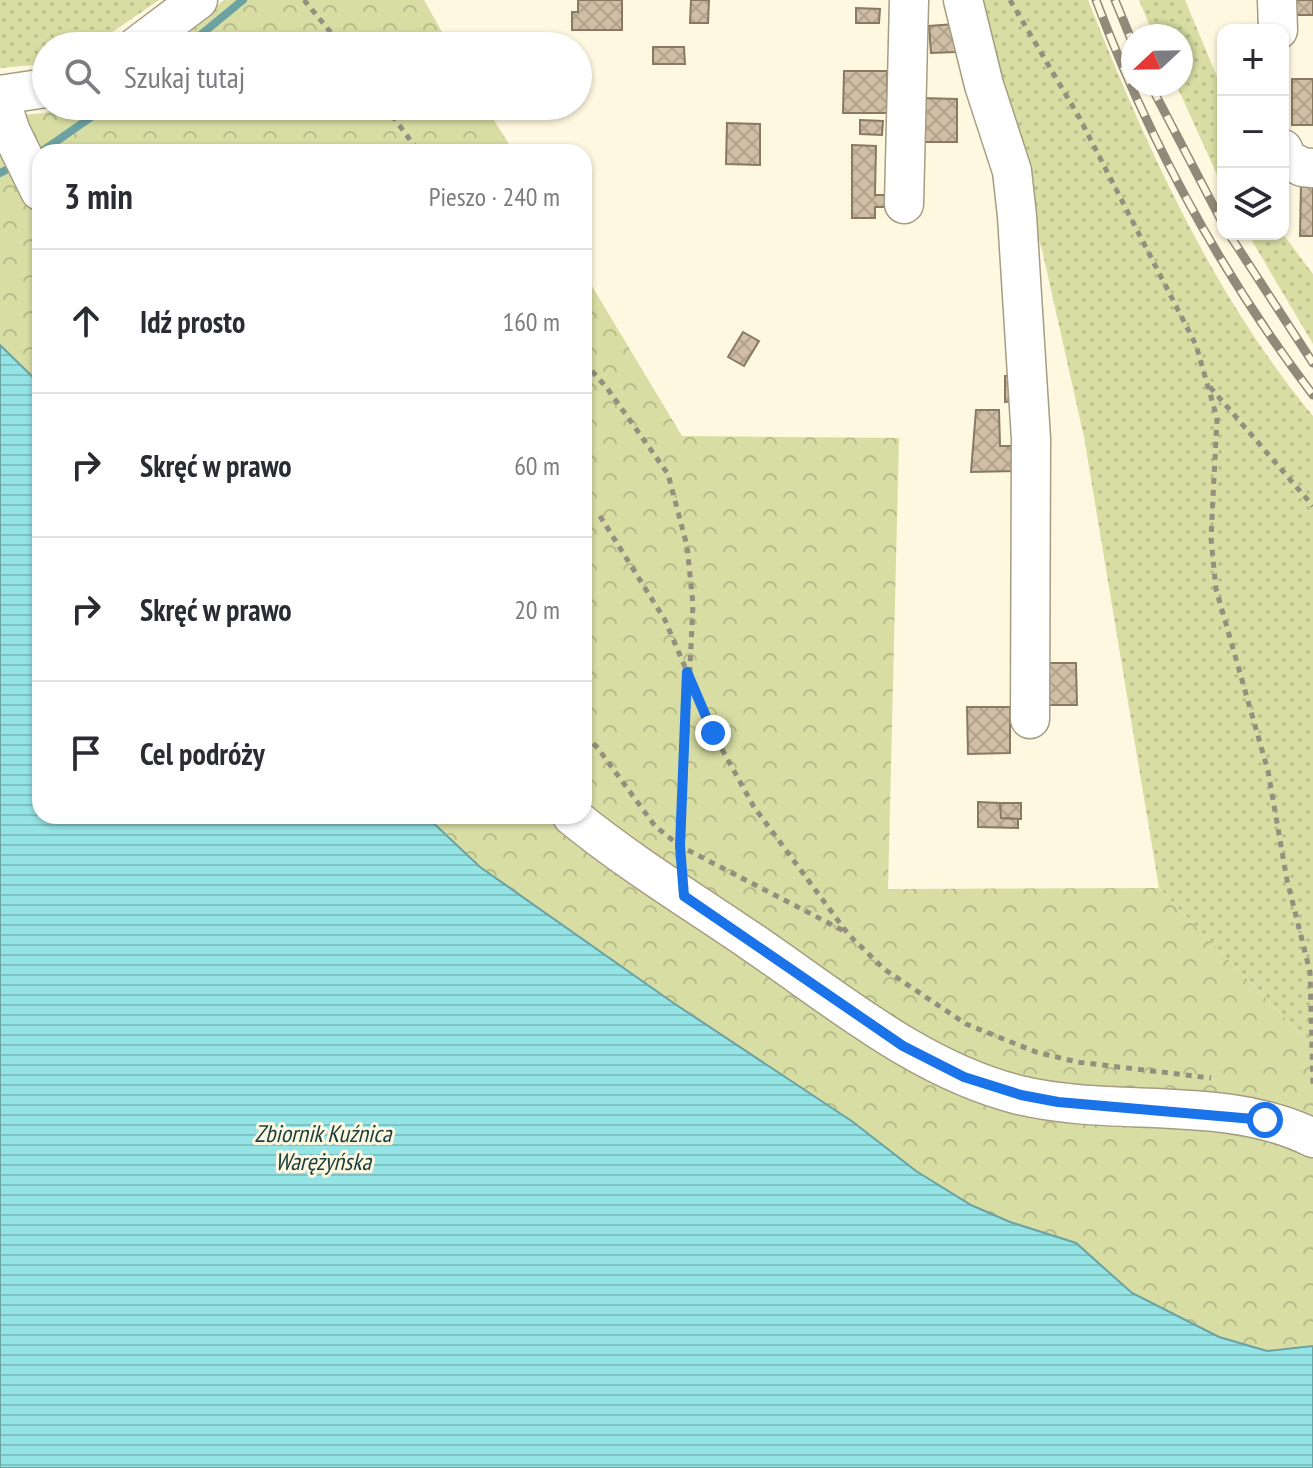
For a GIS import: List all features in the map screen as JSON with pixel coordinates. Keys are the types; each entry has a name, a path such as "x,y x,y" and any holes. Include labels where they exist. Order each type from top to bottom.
{"street":[{"path":"156,32 198,0"},
{"path":"904,204 909,0"},
{"path":"963,0 984,85 1012,171 1017,216 1031,439 1030,719"},
{"path":"1277,0 1278,24"},
{"path":"32,91 0,97 11,132 32,175"},
{"path":"1289,160 1313,168"},
{"path":"583,824 903,1046 964,1077 1021,1095 1058,1102 1265,1120 1313,1138"}],"path":[{"path":"304,0 330,32"},
{"path":"1010,0 1079,117 1128,210 1152,265 1196,345 1217,418 1211,538 1216,589 1268,771 1287,880 1310,972 1313,1084"},
{"path":"395,120 413,144"},
{"path":"592,371 668,474 689,560 693,604 680,846 684,896"},
{"path":"1207,383 1313,506"},
{"path":"600,516 665,620 713,733 754,807 848,934 884,969 980,1030 1036,1052 1077,1062 1216,1079"},
{"path":"592,743 655,826 680,846 848,934"}],"green space":[{"path":"0,0 159,0 112,32 32,32 32,65 0,68"},
{"path":"224,0 424,0 442,32 182,32"},
{"path":"971,0 1088,0 1121,80 1121,96 1128,96 1184,217 1243,320 1313,416 1313,1047 1159,888 1084,437 1043,254"},
{"path":"1139,0 1185,0 1217,77 1217,175 1181,96 1193,96 1193,24 1149,24"},
{"path":"32,114 32,120 494,120 509,144 32,144 32,376 0,345 0,117"},
{"path":"1252,240 1288,240 1313,274 1313,344"},
{"path":"592,286 682,436 899,438 888,889 1159,888 1313,1047 1313,1346 1267,1351 1219,1337 1132,1293 1076,1243 1010,1222 971,1205 916,1171 853,1122 672,1002 480,867 434,824 592,824"}],"water":[{"name":"Zbiornik Kuźnica Warężyńska","path":"0,345 32,376 32,824 434,824 480,867 672,1002 853,1122 916,1171 971,1205 1010,1222 1076,1243 1132,1293 1219,1337 1267,1351 1313,1346 1313,1468 0,1468"}],"building":[{"path":"578,0 622,0 622,30 572,30 572,12 578,12"},
{"path":"691,0 709,0 708,23 690,23"},
{"path":"1290,0 1313,0 1313,15 1290,15"},
{"path":"856,8 880,9 879,23 856,23"},
{"path":"954,24 956,52 931,53 929,26"},
{"path":"653,47 684,47 685,64 653,64"},
{"path":"844,71 887,71 887,113 843,113"},
{"path":"1292,79 1313,79 1313,125 1292,125"},
{"path":"921,98 957,99 957,142 921,142"},
{"path":"860,120 883,121 882,135 860,134"},
{"path":"727,123 760,124 760,165 726,164"},
{"path":"852,145 876,146 875,195 886,195 886,207 875,207 875,218 852,218"},
{"path":"1301,183 1313,184 1313,236 1300,236"},
{"path":"743,332 759,341 744,366 728,357"},
{"path":"1005,376 1019,376 1020,401 1005,402"},
{"path":"976,410 999,410 1000,446 1016,446 1017,471 971,472"},
{"path":"1040,663 1076,663 1077,705 1040,705"},
{"path":"967,707 1010,707 1010,753 968,754"},
{"path":"978,802 1000,803 1001,818 1018,819 1018,828 978,827"},
{"path":"1000,803 1021,803 1021,819 1001,818"}],"waterway":[{"path":"204,32 243,0"},
{"path":"52,144 87,120"},
{"path":"0,173 6,170"}],"railway":[{"path":"1096,0 1139,104 1190,205 1248,302 1313,395"},
{"path":"1115,0 1125,24"},
{"path":"1156,96 1217,212"},
{"path":"1233,240 1313,363"}],"route":[{"path":"713,733 687,672 680,846 684,896 903,1046 964,1077 1021,1095 1058,1102 1265,1120"}]}
